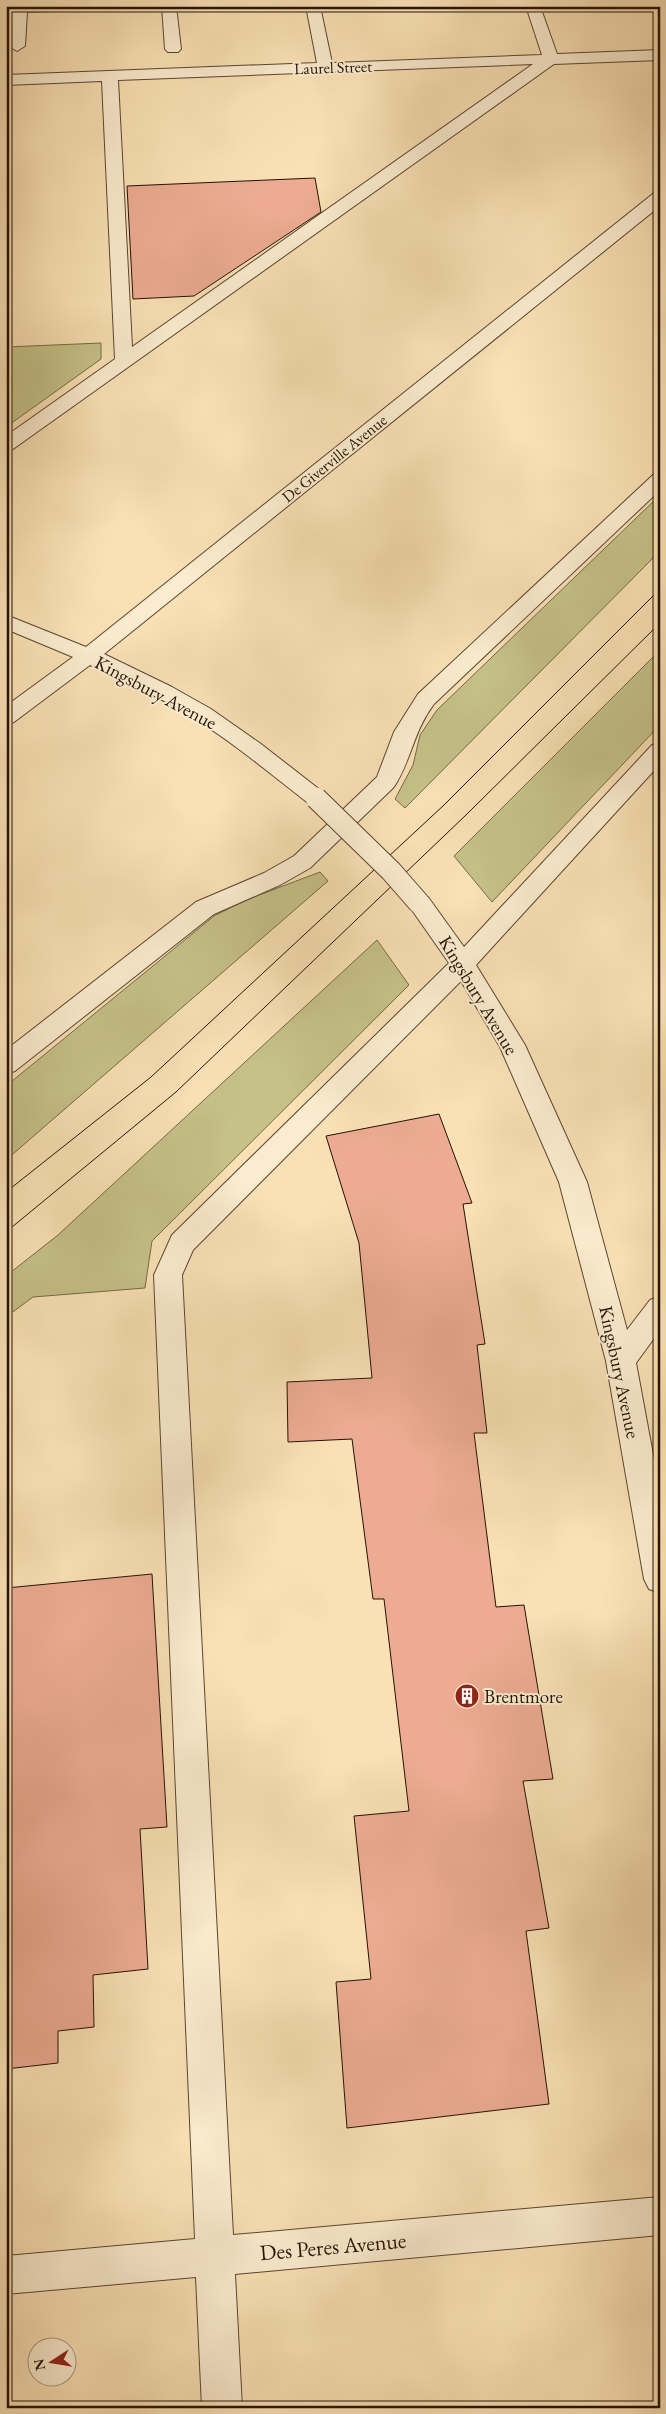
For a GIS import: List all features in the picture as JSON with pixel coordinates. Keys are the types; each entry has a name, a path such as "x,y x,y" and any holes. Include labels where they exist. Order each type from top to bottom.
{"street":[{"path":"17,46 20,7 81,6"},
{"path":"169,6 173,49"},
{"path":"313,6 325,68"},
{"path":"6,445 551,59 533,6"},
{"name":"Laurel Street","path":"6,80 660,55"},
{"path":"110,76 124,361"},
{"name":"De Giverville Avenue","path":"6,717 88,656 660,197"},
{"path":"6,1064 205,908 272,879 302,862 386,782 395,768 402,738 410,720 426,699 660,479"},
{"name":"Kingsbury Avenue","path":"6,621 88,656 186,704 226,730 316,798 391,871 419,903 464,964 512,1045 573,1182 621,1361 660,1579"},
{"path":"222,2408 168,1275 182,1243 464,964 660,750"},
{"path":"621,1361 660,1308"},
{"name":"Des Peres Avenue","path":"6,2275 660,2216"}],"shaded area":[{"path":"101,343 101,359 6,427 6,347"},
{"path":"660,495 660,551 405,808 395,799 413,765 420,735 437,710"},
{"path":"660,650 660,725 492,902 454,856"},
{"path":"320,872 328,881 6,1160 6,1086 214,916 246,900"},
{"path":"377,940 409,985 152,1241 145,1288 33,1297 6,1317 6,1276 58,1235"}],"building":[{"path":"315,178 321,212 194,296 133,299 127,186"},
{"path":"439,1114 472,1203 463,1204 485,1344 477,1345 487,1433 474,1433 496,1607 524,1605 553,1779 523,1781 549,1928 526,1931 549,2104 347,2128 336,1982 371,1979 354,1816 409,1811 384,1599 373,1599 352,1439 288,1442 287,1382 372,1378 359,1243 326,1136"},
{"path":"152,1574 167,1827 140,1829 148,1969 93,1975 94,2027 58,2031 58,2063 6,2069 6,1588"}],"tram line":[{"path":"6,1192 151,1077 444,805 660,589"},
{"path":"6,1232 176,1092 467,814 660,623"}],"place":[{"name":"Brentmore","path":"467,1696"}]}
